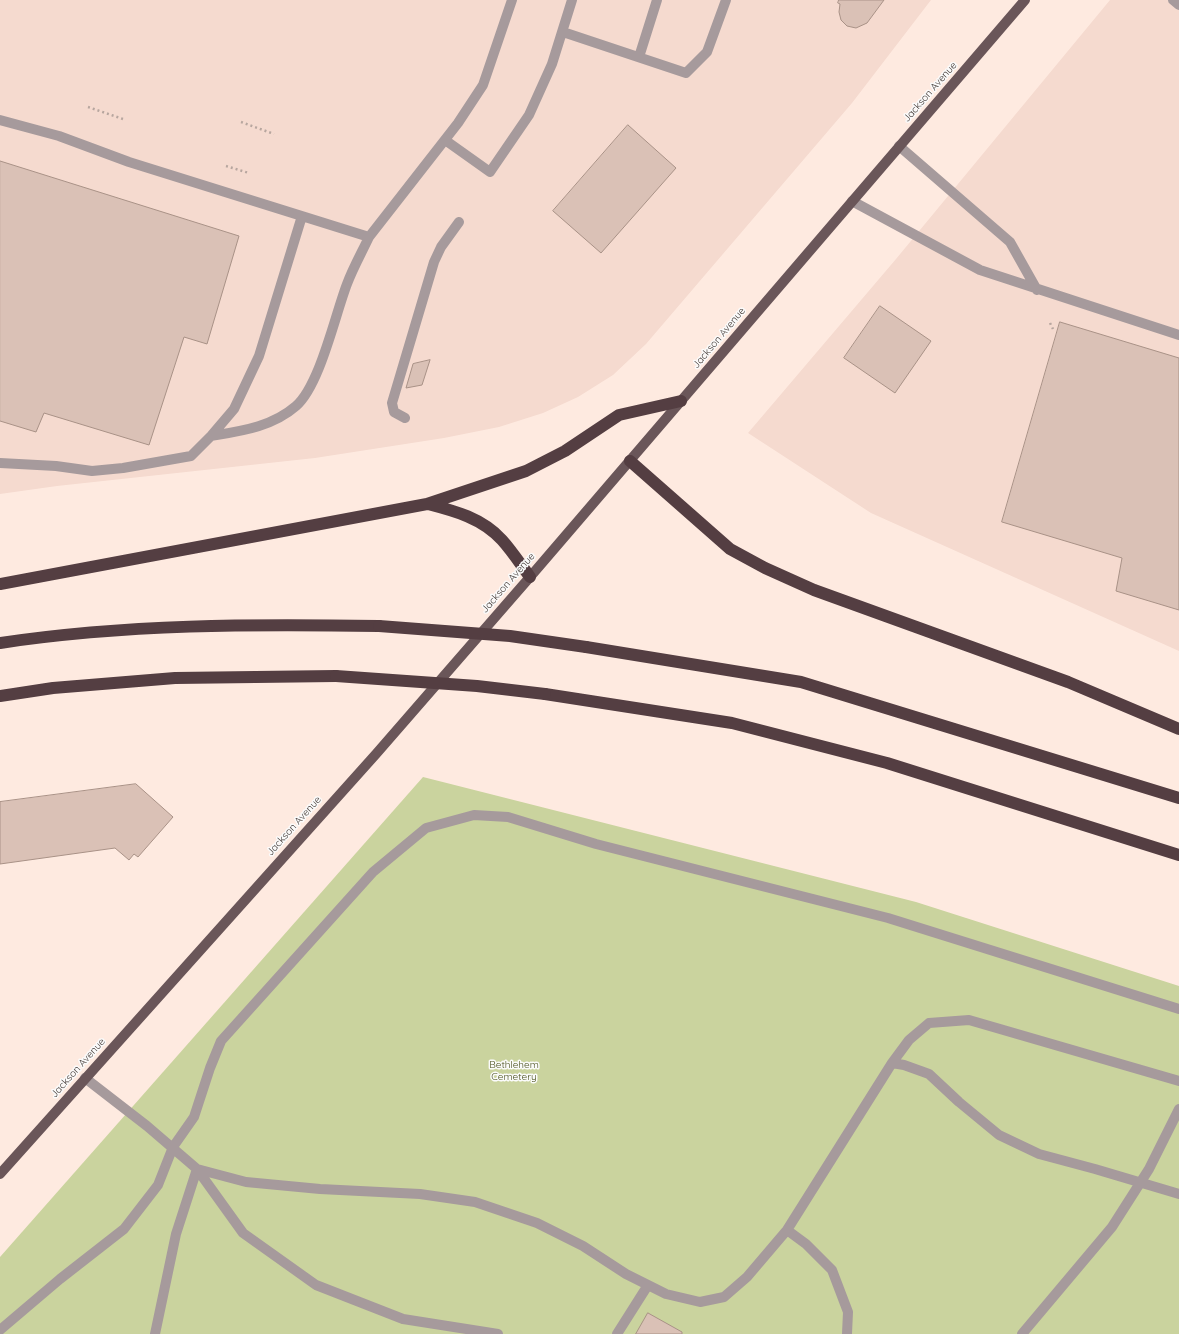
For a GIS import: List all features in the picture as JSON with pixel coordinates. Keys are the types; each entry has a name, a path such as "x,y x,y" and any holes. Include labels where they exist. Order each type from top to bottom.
{"highway":[{"path":"0,584 427,504 526,471 565,451 619,415 681,401"},
{"path":"630,461 730,549 765,568 814,590 1068,682 1179,729"},
{"path":"427,504 458,512 482,523 502,539 530,577"},
{"path":"0,643 52,635 164,627 276,624 380,626 510,636 801,682 1179,798"},
{"path":"0,696 53,688 175,678 336,676 462,684 545,694 732,722 887,762 1179,855"}],"main road":[{"name":"Jackson Avenue","path":"0,1174 376,754 630,461 1025,0"}],"lane":[{"path":"211,436 246,430 273,422 297,406 312,386 347,284 369,237 445,140 482,85 512,0"},
{"path":"445,140 490,172 528,115 552,64 572,0"},
{"path":"639,57 657,0"},
{"path":"563,32 686,73 707,52 726,0"},
{"path":"1173,0 1179,5"},
{"path":"0,120 59,136 130,162 369,237"},
{"path":"899,146 1010,242 1037,290"},
{"path":"852,201 980,270 1037,290 1179,335"},
{"path":"0,463 56,466 92,471 123,468 191,456 211,436 234,409 259,356 302,216"},
{"path":"405,418 394,412 392,403 434,262 441,247 459,222"},
{"path":"0,1330 60,1279 124,1229 158,1185 173,1147 194,1117 210,1068 221,1041 373,872 426,828 474,815 508,817 596,844 888,918 1179,1009"},
{"path":"197,1169 246,1182 320,1190 420,1194 475,1202 537,1223 583,1246 626,1274 666,1294 700,1302 724,1297 747,1277 787,1230 892,1063 909,1040 929,1023 970,1020 1179,1082"},
{"path":"892,1063 904,1065 929,1074 999,1135 1039,1154 1179,1194"},
{"path":"85,1078 173,1147 197,1169 243,1233 316,1285 403,1318 498,1334"},
{"path":"1022,1334 1112,1227 1149,1170 1179,1109"},
{"path":"155,1334 176,1234 197,1169"},
{"path":"787,1230 806,1244 832,1270 848,1312 847,1334"},
{"path":"617,1334 648,1285"}],"path":[{"path":"88,107 123,119"},
{"path":"241,122 274,134"},
{"path":"226,166 249,174"},
{"path":"1050,323 1053,329"}],"shaded area":[{"path":"0,0 931,0 852,103 646,344 613,375 578,397 543,413 499,427 444,438 315,458 57,486 0,494"},
{"path":"1110,0 1179,0 1179,651 871,513 748,433 896,259"}],"green space":[{"name":"Bethlehem Cemetery","path":"423,777 916,902 1179,986 1179,1334 0,1334 0,1257"}],"building":[{"path":"839,0 884,0 867,23 856,28 847,26 841,20 839,12 840,4 838,3"},
{"path":"628,125 676,168 601,253 553,211"},
{"path":"0,161 239,236 207,344 184,337 149,445 44,413 36,432 0,421"},
{"path":"880,306 931,341 895,393 844,358"},
{"path":"1060,322 1179,358 1179,610 1116,591 1122,558 1002,522"},
{"path":"430,360 422,385 406,388 413,364"},
{"path":"136,784 173,817 138,857 134,854 129,860 115,848 0,864 0,802"},
{"path":"648,1313 682,1332 682,1334 636,1334"}]}
